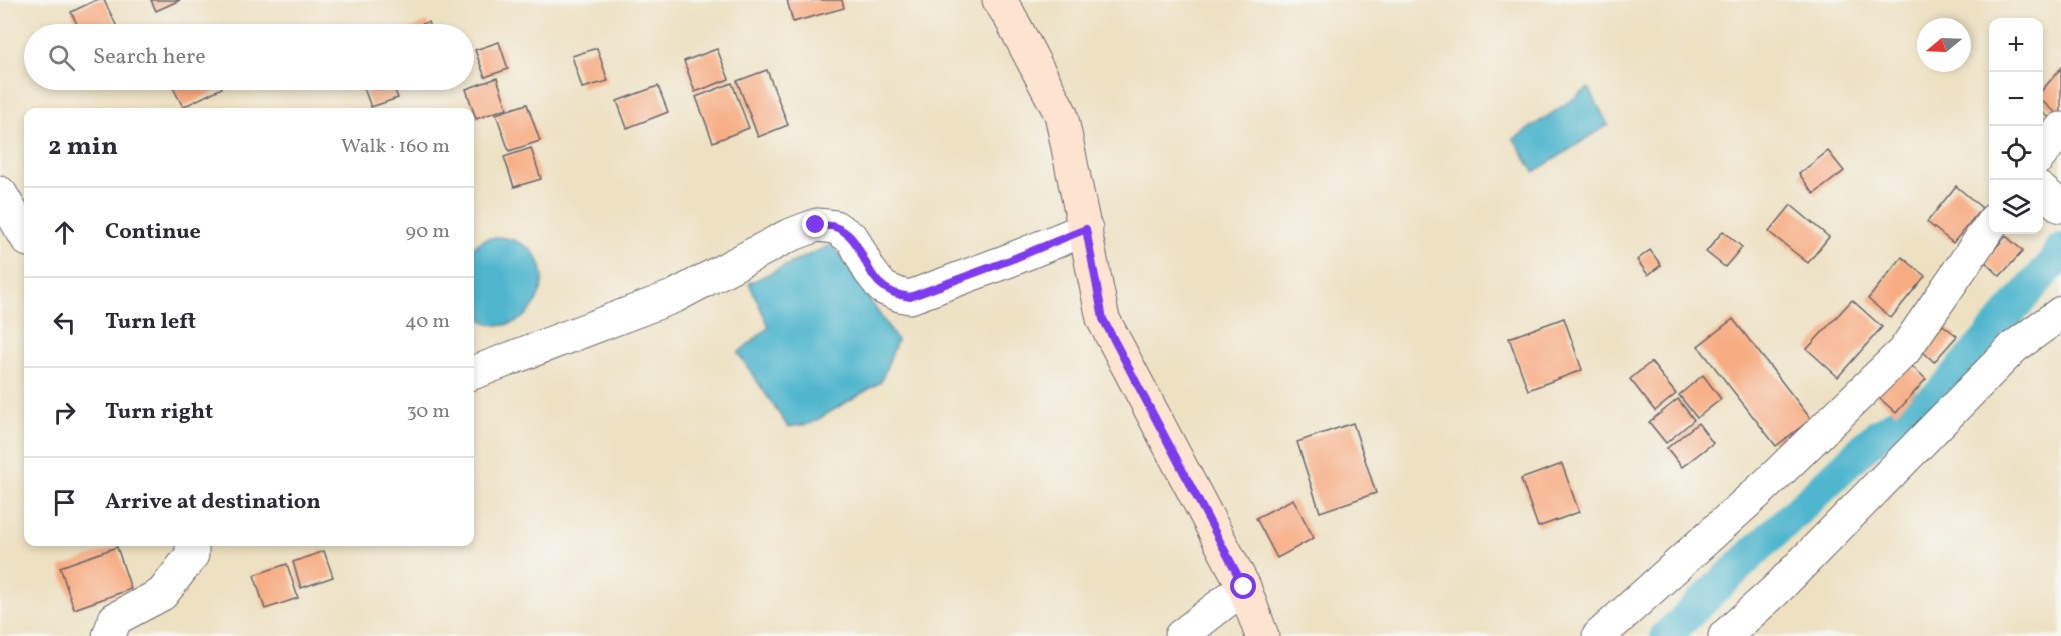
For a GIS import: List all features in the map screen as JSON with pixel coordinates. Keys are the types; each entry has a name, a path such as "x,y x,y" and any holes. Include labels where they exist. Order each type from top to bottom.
{"street":[{"path":"999,0 1061,114 1103,319 1244,587 1262,636"},
{"path":"2043,152 2061,129"},
{"path":"0,192 24,233"},
{"path":"474,372 675,296 788,236 816,225 836,227 853,239 869,270 883,288 900,296 910,297 1086,229"},
{"path":"1599,636 1768,483 1904,351 1989,227"},
{"path":"1725,636 1776,590 2014,347 2061,313"},
{"path":"109,636 115,619 162,594 192,555 192,546"},
{"path":"1181,636 1244,587"}],"water":[{"path":"1589,88 1608,125 1534,172 1514,139"},
{"path":"499,237 525,246 539,261 542,279 538,298 526,314 510,324 491,324 474,313 474,247 485,239"},
{"path":"832,244 897,340 881,382 810,424 788,427 738,353 769,327 749,283"}],"building":[{"path":"96,0 104,0 116,24 77,24 71,12"},
{"path":"151,0 180,0 156,11"},
{"path":"787,0 842,0 844,8 793,22"},
{"path":"499,42 508,69 485,77 475,50"},
{"path":"597,48 608,81 582,88 572,56"},
{"path":"717,49 729,79 695,92 684,61"},
{"path":"2061,68 2061,113 2059,115 2043,102 2043,89"},
{"path":"767,70 788,125 758,137 737,81"},
{"path":"497,78 507,108 476,119 466,90 474,90 474,86"},
{"path":"732,83 749,128 713,142 696,97"},
{"path":"658,86 668,112 627,128 617,101"},
{"path":"174,90 218,90 183,107"},
{"path":"365,90 395,90 398,98 371,107"},
{"path":"527,104 540,141 509,151 496,114"},
{"path":"2043,113 2051,119 2043,129"},
{"path":"531,148 541,179 514,187 504,157"},
{"path":"1828,151 1844,171 1814,194 1799,174"},
{"path":"1956,186 1982,208 1953,243 1927,222"},
{"path":"1791,205 1829,237 1808,263 1769,232"},
{"path":"1723,231 1742,247 1725,267 1706,252"},
{"path":"2006,236 2023,251 2000,276 1984,261"},
{"path":"1650,250 1661,265 1648,275 1637,260"},
{"path":"1902,257 1925,276 1891,318 1868,299"},
{"path":"1852,300 1882,327 1838,377 1807,349"},
{"path":"1564,318 1582,370 1528,390 1509,338"},
{"path":"1733,319 1811,419 1776,446 1698,346"},
{"path":"1943,325 1957,336 1934,362 1921,350"},
{"path":"1903,358 1926,379 1896,413 1873,392"},
{"path":"1651,362 1676,394 1655,411 1630,379"},
{"path":"1703,375 1721,399 1697,418 1679,395"},
{"path":"1678,399 1694,420 1666,443 1649,422"},
{"path":"1353,423 1376,493 1320,512 1297,442"},
{"path":"1698,423 1713,443 1682,467 1667,448"},
{"path":"1562,464 1579,512 1538,527 1521,479"},
{"path":"1293,499 1314,538 1277,558 1256,518"},
{"path":"117,547 131,589 74,609 60,567"},
{"path":"324,551 333,577 301,588 293,562"},
{"path":"287,564 298,598 265,609 254,575"}],"waterway":[{"path":"1666,636 1876,436 1938,396 2052,264 2061,249"}],"route":[{"path":"816,225 836,227 853,239 869,270 883,288 900,296 910,297 1086,229 1103,319 1244,587"}]}
